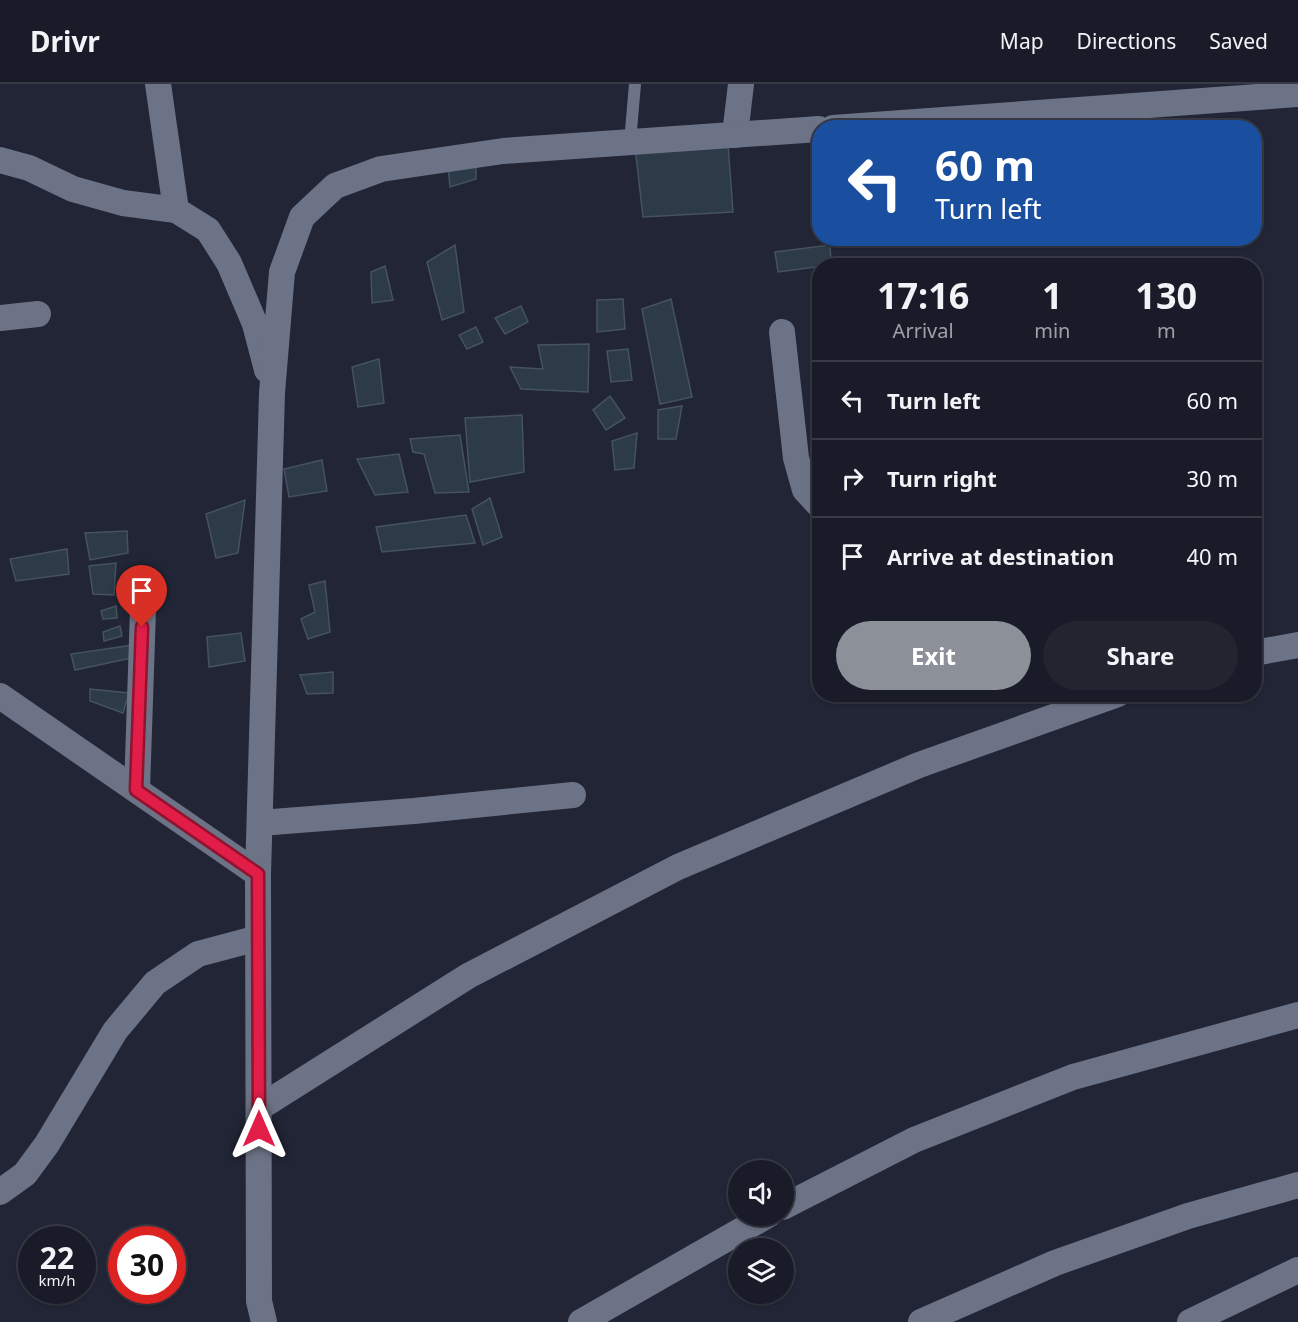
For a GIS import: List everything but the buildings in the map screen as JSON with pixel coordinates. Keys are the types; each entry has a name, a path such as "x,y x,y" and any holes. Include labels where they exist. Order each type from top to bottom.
{"street":[{"path":"158,84 176,210"},
{"path":"735,135 741,84"},
{"path":"942,120 1298,94"},
{"path":"264,1322 259,1301 258,874 272,393 282,272 302,217 335,186 381,170 492,152 812,130"},
{"path":"0,160 29,168 73,189 123,203 176,210 208,230 229,263 255,324 272,393"},
{"path":"0,318 38,314"},
{"path":"782,332 796,458 805,490 812,498"},
{"path":"136,790 144,580"},
{"path":"1262,652 1298,645"},
{"path":"0,696 258,874"},
{"path":"259,1108 468,976 678,867 919,765 1096,702"},
{"path":"260,823 573,795"},
{"path":"0,1192 25,1174 47,1144 115,1031 155,983 198,954 258,938"},
{"path":"794,1201 914,1140 1073,1077 1298,1015"},
{"path":"921,1322 1055,1263 1188,1216 1298,1185"},
{"path":"581,1322 749,1226"},
{"path":"1191,1322 1298,1270"}],"lane":[{"path":"630,142 635,84"}],"route":[{"path":"142,627 136,790 258,874 259,1129"}]}
